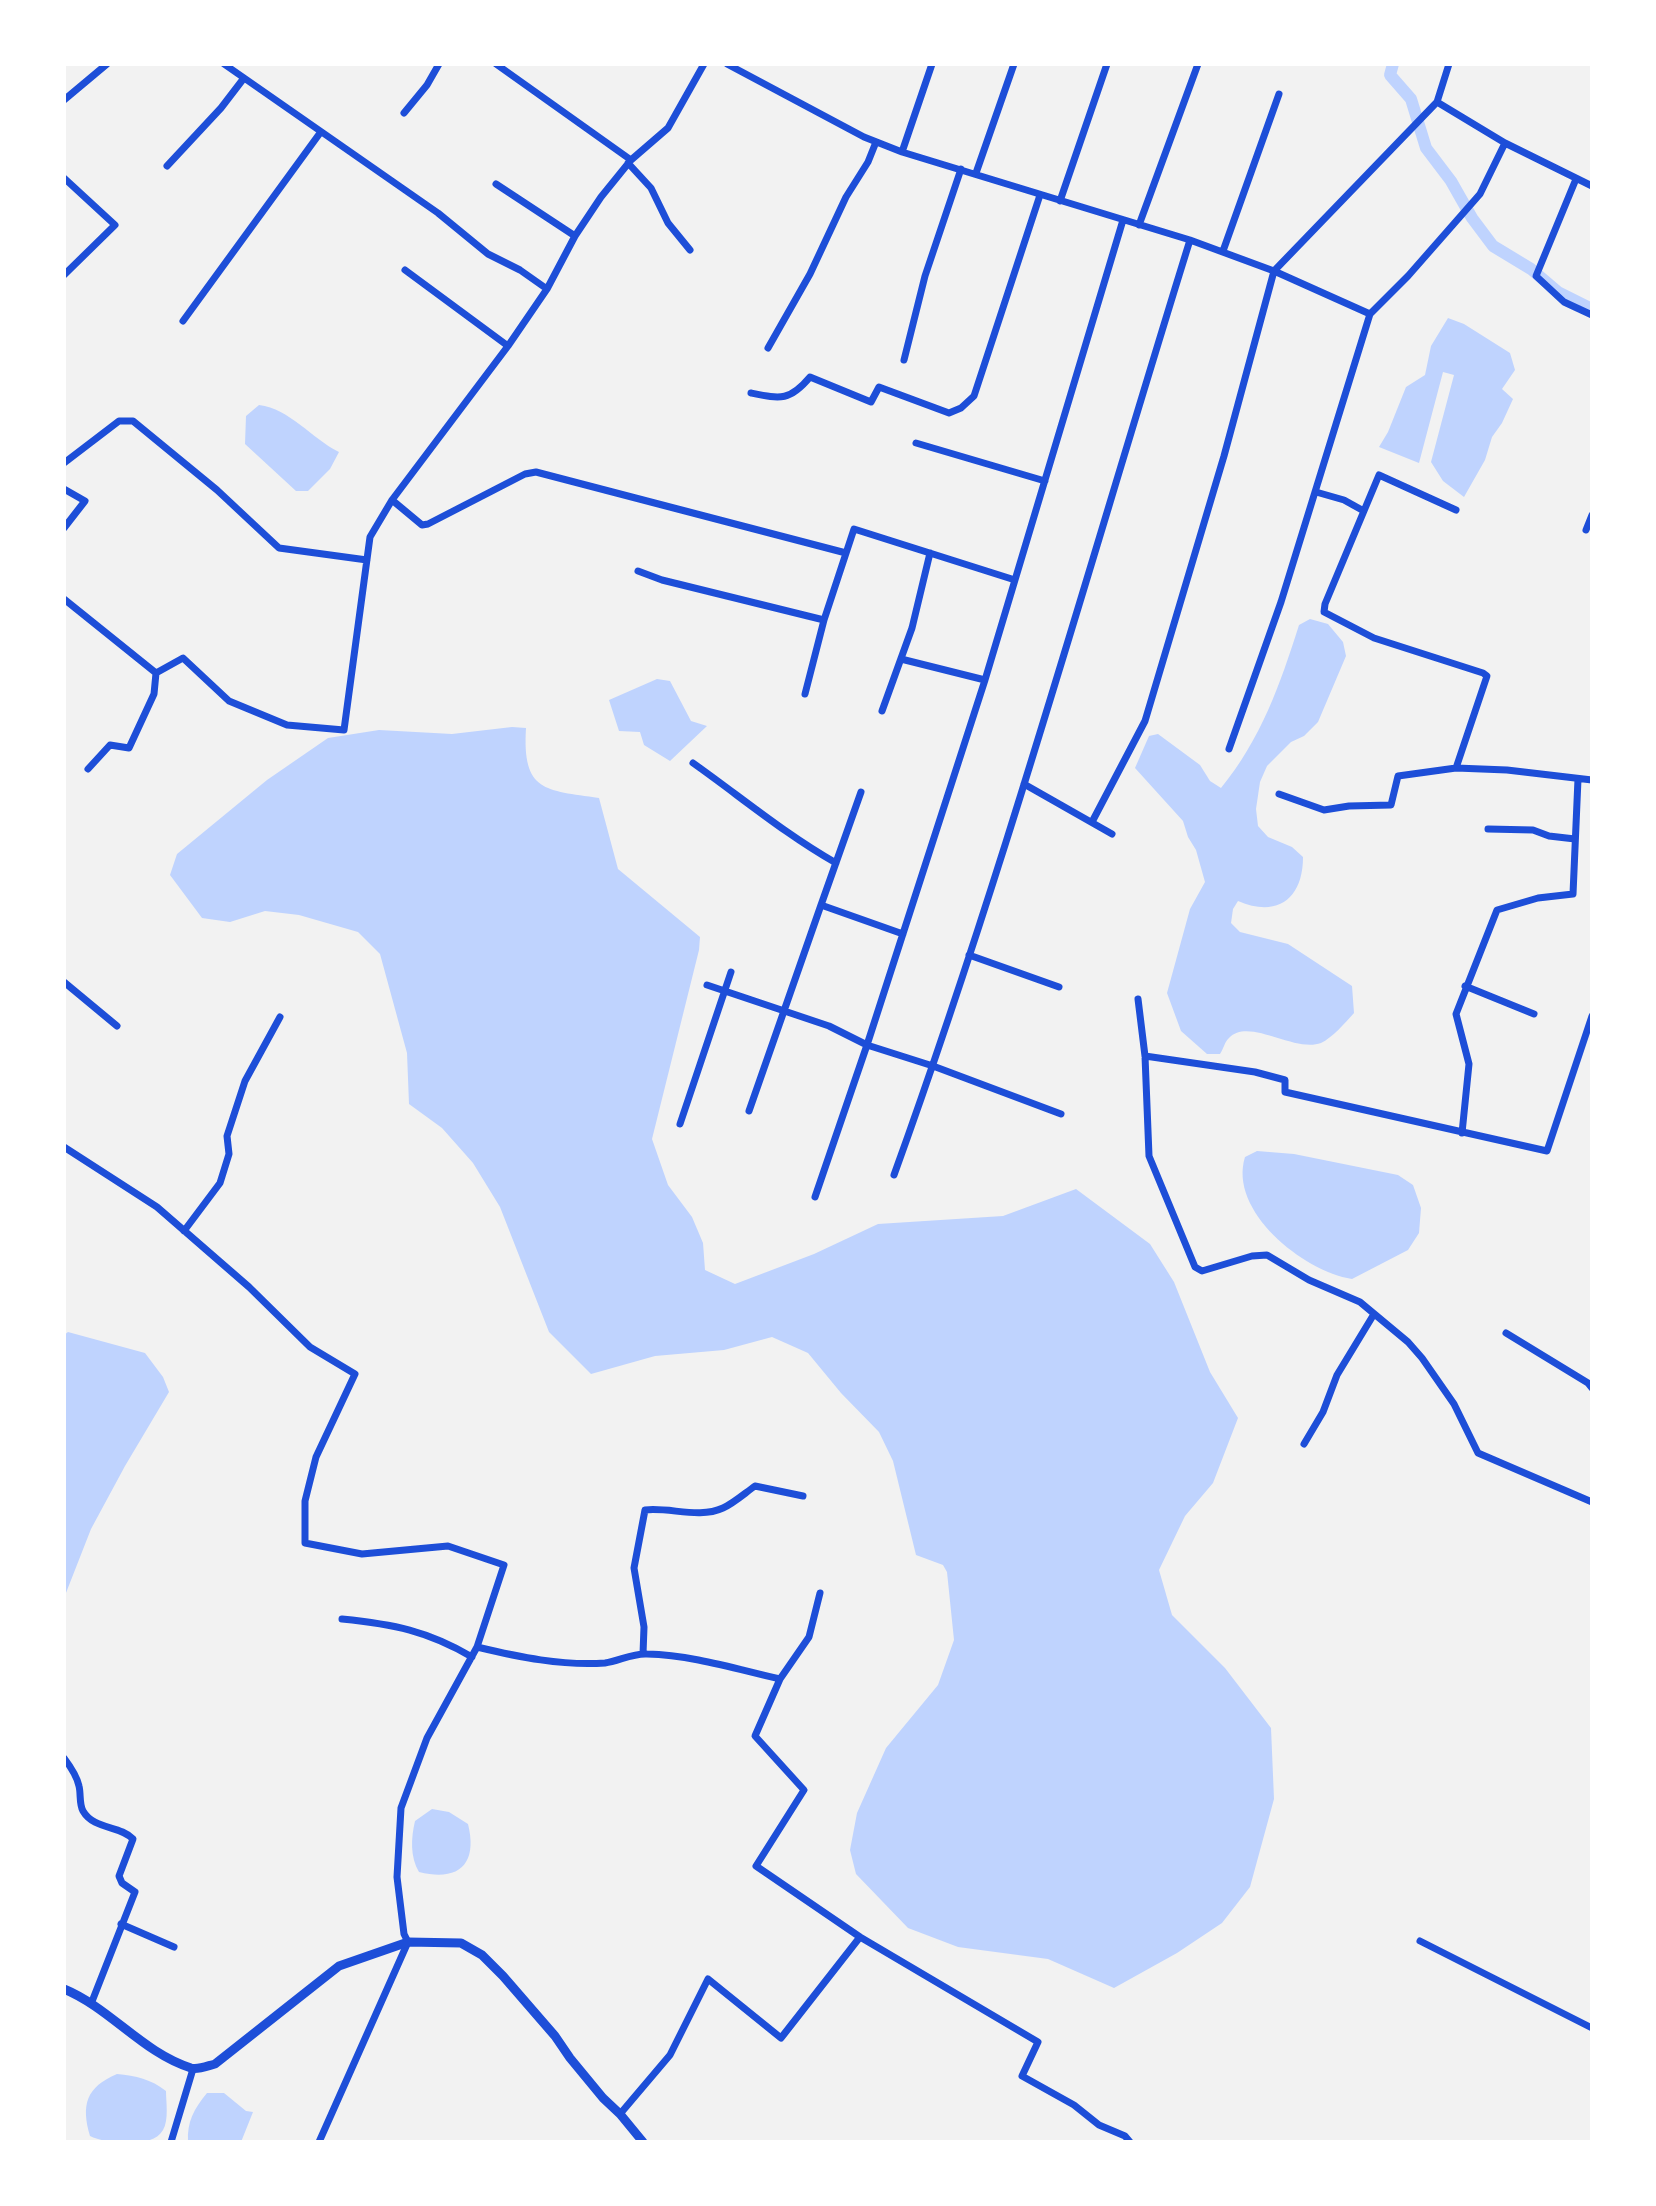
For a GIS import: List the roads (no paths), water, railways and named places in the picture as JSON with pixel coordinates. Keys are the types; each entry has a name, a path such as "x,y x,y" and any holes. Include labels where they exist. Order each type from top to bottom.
{"street":[{"path":"64,100 107,64"},
{"path":"404,113 427,85 439,64"},
{"path":"496,64 630,162 651,188 668,223 690,250"},
{"path":"156,673 183,658 229,701 287,725 344,730 370,537 392,500 547,289 575,236 630,162 668,128 704,64"},
{"path":"727,64 876,142 1223,251 1370,314"},
{"path":"902,152 932,64"},
{"path":"976,173 1014,64"},
{"path":"1060,201 1107,64"},
{"path":"1139,225 1198,64"},
{"path":"1089,821 1145,721 1224,456 1274,271 1436,102 1449,64"},
{"path":"231,66 320,133 438,213 488,254 520,270 547,289"},
{"path":"167,166 221,108 244,78"},
{"path":"1223,251 1279,94"},
{"path":"1436,102 1505,143 1592,186"},
{"path":"183,321 320,133"},
{"path":"768,348 810,274 876,142"},
{"path":"1229,749 1316,492 1370,314 1480,194 1505,143"},
{"path":"904,360 925,276 961,169"},
{"path":"64,178 115,225 64,275"},
{"path":"1576,179 1537,272 1564,302 1592,315"},
{"path":"496,184 575,236"},
{"path":"751,393 775,398 796,393 810,377 871,402 879,387 949,413 961,408 974,396 1040,195"},
{"path":"815,1197 985,680 1123,220"},
{"path":"894,1175 933,1066 1024,784 1190,240"},
{"path":"405,270 508,346"},
{"path":"64,463 119,421 133,421 217,490 279,548 367,560"},
{"path":"916,443 1045,481"},
{"path":"392,500 422,525 428,524 525,474 536,472 846,553"},
{"path":"1456,510 1379,475 1362,510 1324,612 1374,638 1487,676 1456,768"},
{"path":"64,489 85,501 64,528"},
{"path":"1316,492 1344,500 1362,510"},
{"path":"1586,530 1592,515"},
{"path":"805,694 824,620 854,529 1015,580"},
{"path":"882,711 912,628 930,553"},
{"path":"638,571 662,580 824,620"},
{"path":"64,599 156,673"},
{"path":"901,659 985,680"},
{"path":"88,769 110,745 129,748 154,694 156,673"},
{"path":"693,763 793,839 836,863"},
{"path":"1279,794 1324,810 1391,805 1398,776 1456,768 1507,770 1592,780"},
{"path":"1462,1133 1469,1064 1456,1014 1465,986 1497,910 1538,898 1573,894 1578,779"},
{"path":"1024,784 1112,834"},
{"path":"749,1111 861,792"},
{"path":"1488,829 1533,830 1549,836 1575,839"},
{"path":"821,905 903,934"},
{"path":"969,955 1059,987"},
{"path":"680,1124 731,972"},
{"path":"64,982 117,1026"},
{"path":"707,985 829,1026 867,1045 1061,1114"},
{"path":"1465,986 1534,1014"},
{"path":"1138,999 1145,1056 1149,1156 1195,1267 1202,1271 1252,1256 1267,1255 1309,1280 1360,1302 1408,1342 1422,1358 1454,1404 1478,1453 1592,1502"},
{"path":"1145,1056 1255,1072 1285,1080 1285,1092 1547,1151 1592,1016"},
{"path":"184,1231 220,1183 229,1154 227,1136 245,1081 280,1017"},
{"path":"64,1147 157,1207 249,1287 310,1347 355,1374 316,1457 305,1501 305,1543 362,1554 448,1546 504,1565 477,1647 427,1738 401,1808 397,1877 404,1934 408,1942"},
{"path":"1304,1444 1323,1412 1337,1375 1374,1314"},
{"path":"1506,1333 1592,1388"},
{"path":"643,1654 644,1627 634,1568 645,1510 660,1508 699,1513 721,1509 755,1486 803,1496"},
{"path":"820,1593 809,1637 780,1679 755,1736 804,1790 756,1866 860,1937 1038,2042 1022,2076 1074,2105 1099,2125 1125,2136 1130,2142"},
{"path":"342,1619 390,1624 442,1640 472,1657"},
{"path":"477,1647 570,1664 608,1662 643,1654 686,1657 780,1679"},
{"path":"64,1758 79,1782 82,1810 87,1816 100,1825 128,1833 133,1839 119,1876 122,1883 135,1892 91,2004"},
{"path":"121,1924 174,1947"},
{"path":"620,2114 670,2055 708,1979 781,2038 860,1937"},
{"path":"1420,1941 1592,2028"},
{"path":"319,2142 408,1942"},
{"path":"64,1989 91,2004 162,2055 193,2069 215,2064 339,1966 408,1942 461,1943 482,1955 524,2000 586,2078 643,2142"},
{"path":"171,2142 193,2069"}],"water":[{"path":"1448,318 1464,324 1510,353 1515,370 1502,389 1513,399 1464,497 1443,481 1431,462 1454,375 1443,372 1419,463 1379,447 1406,387 1425,375 1431,346"},
{"path":"259,405 281,412 339,452 330,469 308,491 296,491 245,444 246,416"},
{"path":"1310,619 1328,624 1343,642 1346,656 1318,722 1304,736 1291,742 1267,766 1260,782 1256,809 1258,826 1268,837 1292,847 1303,857 1302,872 1293,894 1276,906 1252,906 1238,901 1231,923 1240,932 1288,944 1352,986 1354,1013 1321,1043 1310,1045 1248,1031 1229,1038 1220,1054 1207,1054 1181,1031 1167,993 1190,909 1205,882 1183,821 1135,768 1149,736 1158,734 1200,765 1210,781 1221,788 1268,711 1299,625"},
{"path":"657,679 670,681 691,721 707,726 670,761 644,745 640,732 619,731 609,700"},
{"path":"526,728 528,765 541,784 564,793 599,798 618,869 700,937 652,1139 668,1185 692,1217 703,1243 705,1270 735,1284 814,1254 878,1224 1003,1216 1076,1189 1150,1244 1174,1282 1210,1372 1238,1418 1213,1483 1185,1516 1159,1570 1172,1615 1225,1668 1271,1728 1274,1799 1250,1887 1222,1923 1177,1953 1114,1988 1048,1959 958,1947 908,1928 856,1874 850,1850 857,1813 886,1748 938,1685 954,1640 947,1572 943,1565 916,1555 893,1461 879,1432 808,1353 772,1337 724,1350 655,1356 591,1374 549,1332 500,1207 473,1163 442,1128 409,1104 407,1053 380,954 358,932 299,915 265,911 230,922 202,918 170,875 177,854 267,780 328,738 379,730 452,734"},
{"path":"1257,1151 1294,1154 1398,1175 1413,1185 1421,1208 1419,1233 1408,1250 1352,1279 1312,1264 1274,1235 1258,1217 1248,1198 1243,1177 1245,1157"},
{"path":"68,1332 145,1353 163,1377 169,1392 91,1529 64,1598 64,1335"},
{"path":"432,1809 449,1812 468,1824 470,1850 462,1867 455,1872 419,1872 416,1866 412,1847 415,1821"},
{"path":"117,2074 143,2079 166,2091 166,2121 158,2136 129,2143 90,2136 86,2115 88,2098 98,2085"},
{"path":"207,2093 224,2093 246,2111 253,2112 241,2142 188,2142 192,2116"}],"waterway":[{"path":"1393,64 1390,75 1411,99 1426,148 1493,246 1531,269 1558,292 1592,309"}]}
